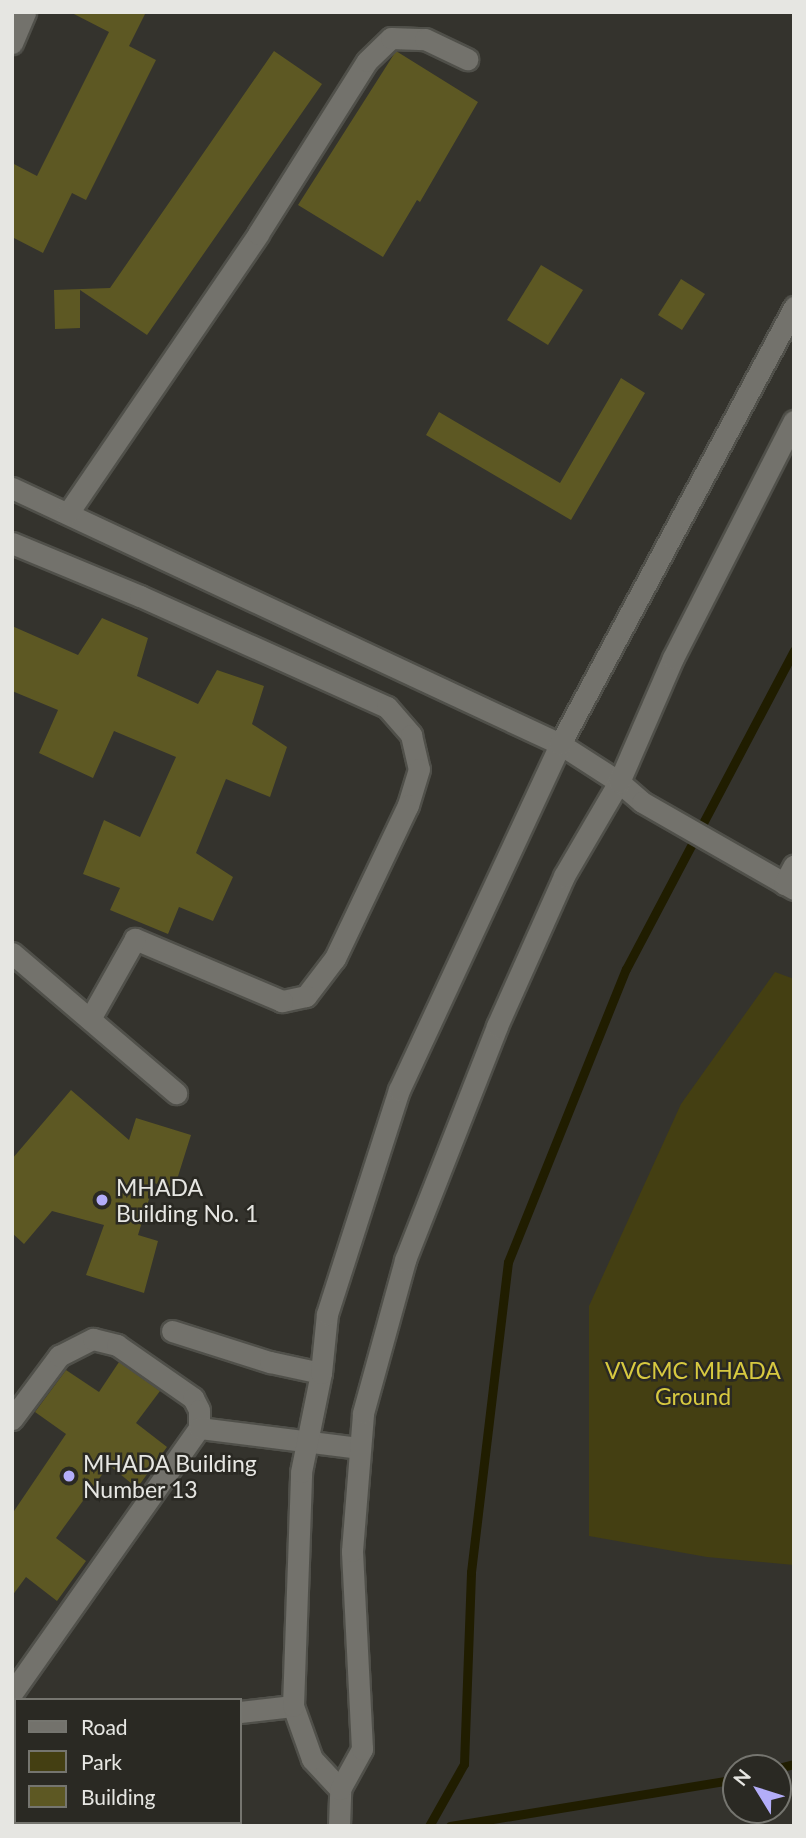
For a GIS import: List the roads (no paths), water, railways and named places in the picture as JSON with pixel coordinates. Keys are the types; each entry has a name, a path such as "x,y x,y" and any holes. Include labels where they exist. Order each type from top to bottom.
{"street":[{"path":"12,43 24,12"},
{"path":"68,513 258,234 368,61 391,38 425,38 467,60"},
{"path":"340,1789 312,1759 293,1706 301,1472 321,1373 327,1314 399,1090 560,744 794,307"},
{"path":"339,1820 340,1789 362,1749 352,1551 363,1413 405,1260 497,1026 564,876 619,782 673,658 794,421"},
{"path":"12,488 560,744 619,782 642,802 738,857 790,879"},
{"path":"12,543 140,596 387,707 411,735 419,769 408,805 335,958 306,996 282,1001 135,939 89,1019"},
{"path":"12,953 176,1093"},
{"path":"172,1332 270,1362 321,1373"},
{"path":"12,1419 59,1356 93,1339 117,1345 193,1398 199,1410 199,1428 12,1693"},
{"path":"199,1428 360,1448"},
{"path":"242,1712 293,1706"}],"waterway":[{"path":"429,1826 464,1764 471,1572 508,1262 626,969 794,651"},
{"path":"450,1826 722,1781"}],"place":[{"name":"MHADA Building No. 1","path":"102,1200"},
{"name":"MHADA Building Number 13","path":"69,1476"}],"park label":[{"name":"VVCMC MHADA Ground","path":"693,1383"}]}
